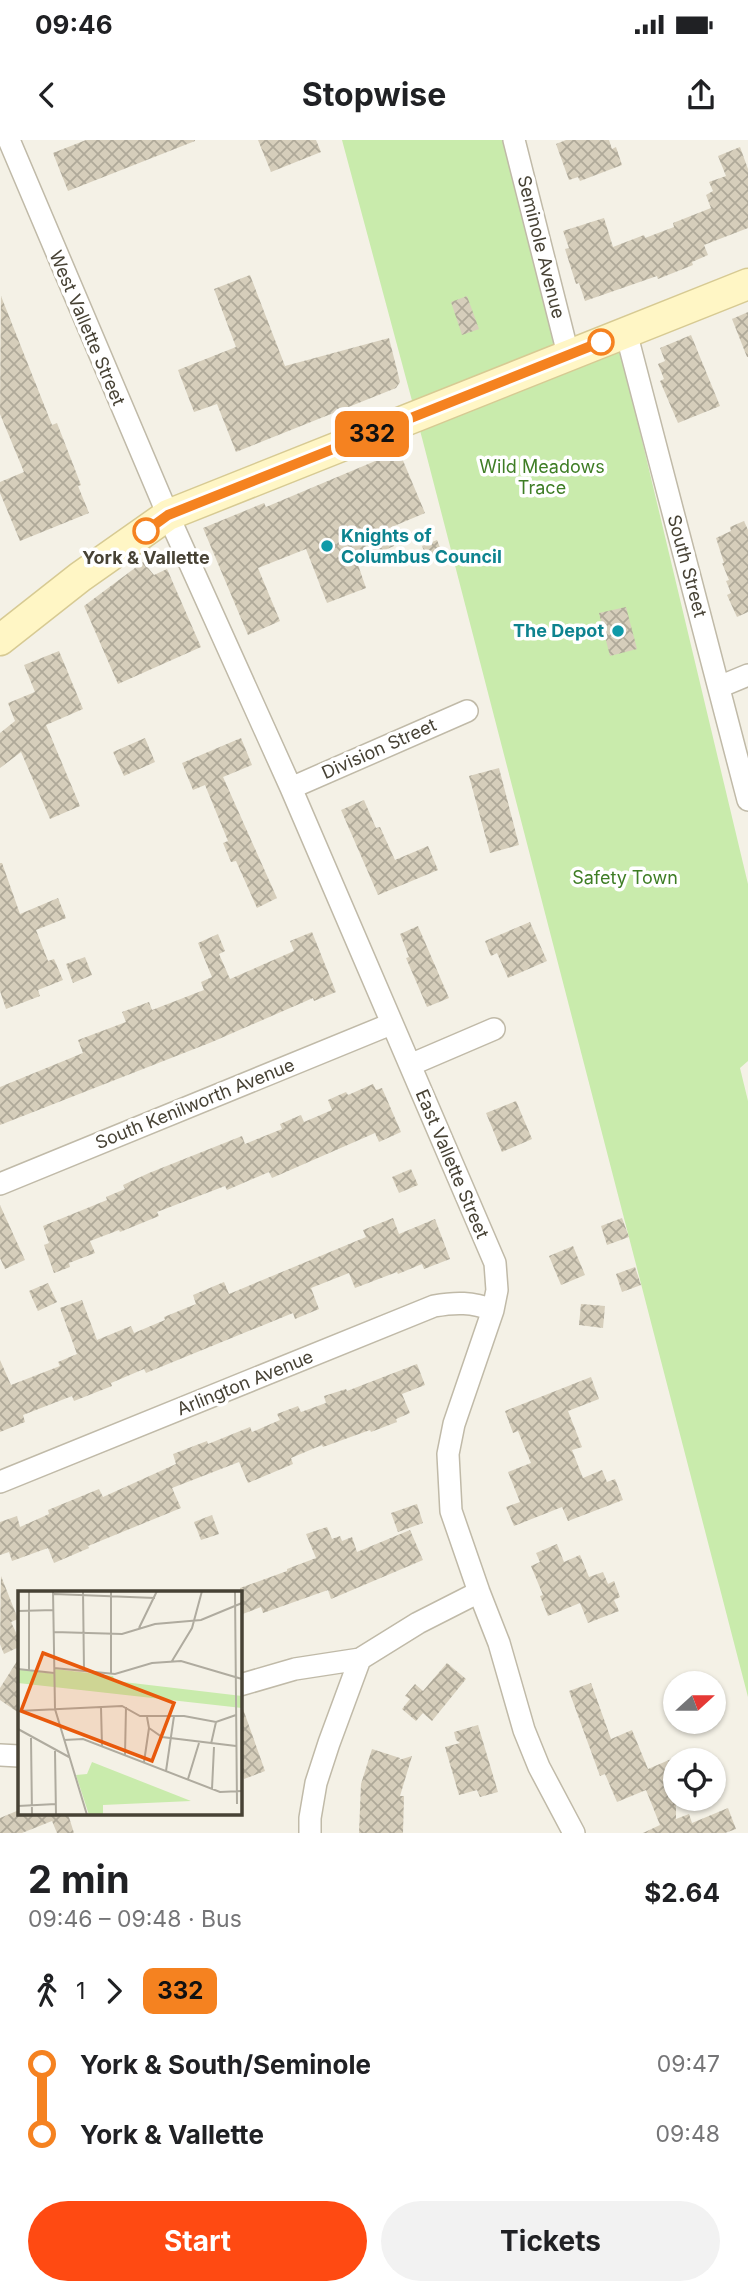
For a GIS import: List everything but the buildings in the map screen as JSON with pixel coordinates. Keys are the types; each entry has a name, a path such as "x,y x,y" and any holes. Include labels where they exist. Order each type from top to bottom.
{"main road":[{"path":"0,640 80,577 168,515 748,284"}],"street":[{"name":"West Vallette Street","path":"9,140 168,515"},
{"name":"Seminole Avenue","path":"514,140 568,355"},
{"name":"South Street","path":"626,332 748,800"},
{"name":"East Vallette Street","path":"168,515 291,788 495,1263 497,1290 493,1310 454,1424 448,1454 451,1510 499,1643 524,1730 539,1767 574,1833"},
{"path":"719,687 748,675"},
{"name":"Division Street","path":"291,788 467,711"},
{"name":"South Kenilworth Avenue","path":"0,1184 391,1024"},
{"path":"410,1065 494,1029"},
{"name":"Arlington Avenue","path":"0,1482 434,1306 456,1302 476,1304 493,1310"},
{"path":"242,1684 295,1670 360,1659 418,1623 479,1592"},
{"path":"310,1833 316,1783 360,1659"},
{"path":"0,1755 18,1756"}],"green space":[{"name":"Wild Meadows Trace","path":"342,140 506,140 563,370 620,348 748,884 748,1061 740,1068 748,1101 748,1697 422,438"}],"bus line":[{"name":"332","path":"146,531 168,515 601,342"}],"place":[{"name":"York & Vallette","path":"146,531"},
{"name":"Knights of Columbus Council","path":"327,546"},
{"name":"The Depot","path":"618,631"}],"park label":[{"name":"Safety Town","path":"625,878"}]}
